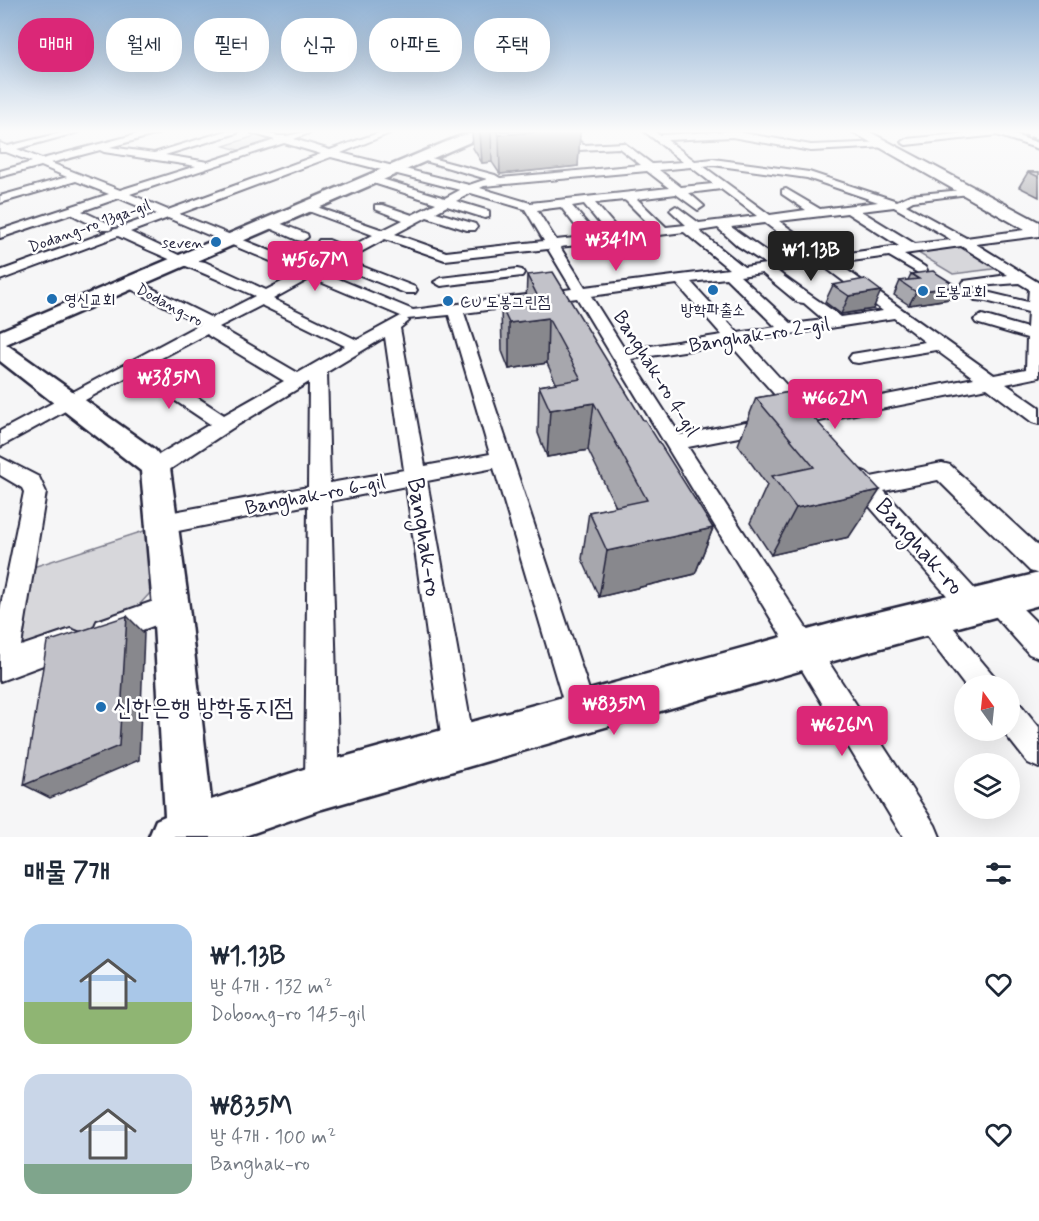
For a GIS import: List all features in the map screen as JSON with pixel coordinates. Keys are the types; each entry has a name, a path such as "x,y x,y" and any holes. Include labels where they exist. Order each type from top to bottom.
{"main road":[{"name":"Dodang-ro","path":"0,339 393,170"},
{"path":"935,170 1039,231"},
{"path":"958,170 1039,214"},
{"path":"0,350 145,458 155,468 171,608 185,835"},
{"name":"Banghak-ro","path":"185,835 321,786 806,650 1039,589"}],"street":[{"path":"55,170 310,273 401,321"},
{"path":"0,234 191,170"},
{"name":"Dodang-ro 13ga-gil","path":"0,276 113,229 166,214 283,170"},
{"path":"393,170 471,189 529,207 722,186"},
{"path":"464,170 491,177 498,182"},
{"path":"4,433 482,183 622,170"},
{"path":"623,170 652,194"},
{"path":"654,170 698,206"},
{"path":"700,170 1039,417"},
{"path":"762,170 760,175 770,181"},
{"path":"674,443 1035,372 1036,287 897,204 808,176 770,170"},
{"path":"798,170 808,176"},
{"path":"594,172 617,195 630,198 664,232"},
{"path":"0,200 74,178"},
{"path":"371,179 485,214"},
{"path":"307,207 449,256 664,232 693,228 723,220 768,219 897,204 910,198 968,191"},
{"path":"786,192 818,213"},
{"path":"828,195 911,248"},
{"path":"587,201 617,237"},
{"path":"564,204 593,239"},
{"path":"379,207 413,219"},
{"name":"Banghak-ro 4-gil","path":"529,207 674,443 806,650"},
{"path":"70,210 181,261 200,265 261,293 268,303 357,346"},
{"path":"676,210 789,330"},
{"path":"426,212 471,227"},
{"path":"10,215 29,224"},
{"path":"723,220 743,243 749,245 802,299 866,289"},
{"path":"269,223 302,237"},
{"path":"155,468 224,424 401,321 431,313 1039,231"},
{"path":"324,243 348,253"},
{"path":"890,251 920,270"},
{"path":"431,313 449,256"},
{"path":"334,260 403,287"},
{"path":"441,282 517,273"},
{"path":"969,284 1023,278"},
{"path":"681,280 820,434"},
{"name":"Dodang-ro","path":"130,283 211,325 215,333 308,375"},
{"path":"980,297 986,296 1035,309"},
{"path":"807,298 837,322"},
{"path":"454,310 582,714"},
{"name":"Banghak-ro 2-gil","path":"620,356 898,313"},
{"path":"982,320 1035,335"},
{"name":"Banghak-ro","path":"401,321 416,475 459,748"},
{"path":"858,358 940,344"},
{"path":"135,365 224,424"},
{"path":"308,375 320,492 321,786"},
{"name":"Banghak-ro 6-gil","path":"163,524 320,492 502,459"},
{"name":"Banghak-ro","path":"843,460 866,487 985,603 1039,644"},
{"path":"0,465 31,483 35,492 1,667"},
{"name":"Banghak-ro","path":"866,487 942,471 1039,563"},
{"path":"1,667 171,608"},
{"name":"Banghak-ro","path":"928,617 975,675"},
{"path":"806,650 923,837"},
{"path":"1020,729 1039,753"}],"shaded area":[{"path":"964,247 1001,268 953,274 918,253"},
{"path":"156,527 160,582 131,614 20,652 33,567"}],"building":[{"path":"1028,172 1039,172 1039,177"},
{"path":"933,271 957,286 916,292 900,281 919,279 911,274"},
{"path":"553,272 643,420 713,528 607,551 589,512 647,500 594,403 550,410 539,386 581,379 548,318 509,323 501,306 540,301 527,275"},
{"path":"865,279 881,291 849,296 833,285"},
{"path":"790,392 880,490 796,508 772,476 814,467 756,398"},
{"name":"신한은행 방학동지점","path":"127,616 119,746 24,785 47,642"}],"place":[{"name":"seven","path":"216,242"},
{"name":"방학파출소","path":"713,290"},
{"name":"도봉교회","path":"923,291"},
{"name":"영신교회","path":"52,299"},
{"name":"CU 도봉그린점","path":"448,301"},
{"name":"신한은행 방학동지점","path":"101,707"}]}
